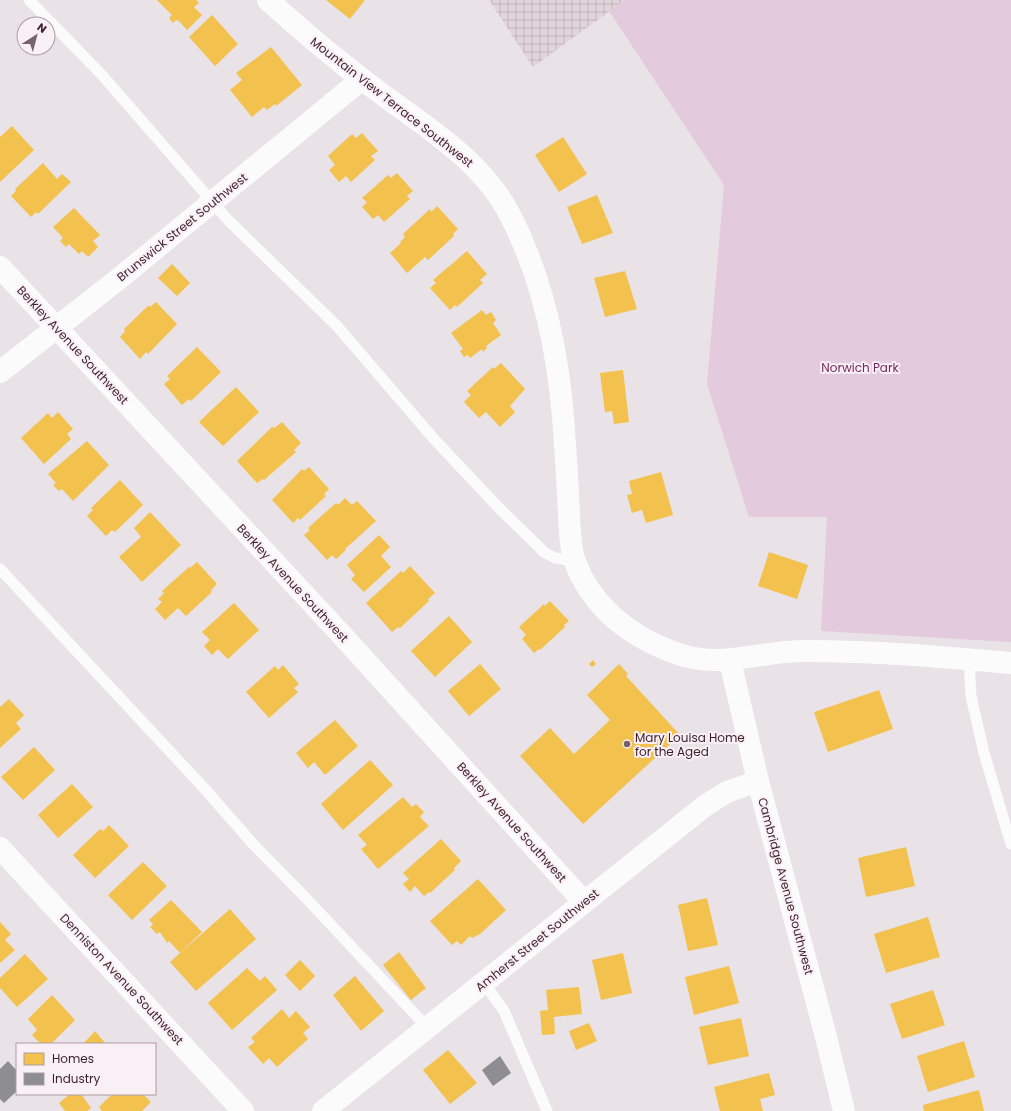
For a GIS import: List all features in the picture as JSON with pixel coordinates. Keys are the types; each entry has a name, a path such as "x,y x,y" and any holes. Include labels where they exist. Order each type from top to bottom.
{"street":[{"name":"Mountain View Terrace Southwest","path":"268,0 301,30 362,79 469,161 492,186 513,221 530,260 546,307 556,356 565,435 571,549 586,586 603,608 620,625 648,642 673,653 705,661 730,661 784,651 805,650 888,653 1011,663"},
{"name":"Brunswick Street Southwest","path":"0,372 213,202 362,79"},
{"name":"Berkley Avenue Southwest","path":"0,267 335,628 584,902"},
{"name":"Cambridge Avenue Southwest","path":"730,661 734,684 758,781 844,1111"},
{"name":"Amherst Street Southwest","path":"323,1111 706,805 727,792 758,781"},
{"name":"Denniston Avenue Southwest","path":"0,848 243,1111"}],"lane":[{"path":"29,0 102,75 213,202 337,326 434,439 499,508 544,552 555,558 575,561"},
{"path":"0,569 204,788 254,845 428,1028"},
{"path":"969,660 972,703 984,753 1011,844"},
{"path":"484,983 504,1011 547,1111"}],"shaded area":[{"path":"489,0 625,0 533,67"}],"green space":[{"name":"Norwich Park","path":"625,0 1011,0 1011,642 821,631 827,517 749,517 707,384 724,185 609,11"}],"building: Homes":[{"path":"157,0 196,0 199,3 194,7 202,15 187,30 179,21 176,20 173,23 169,18 172,15"},
{"path":"326,0 365,0 350,19"},
{"path":"212,15 238,44 215,66 189,37"},
{"path":"271,47 302,85 276,106 275,104 267,110 264,107 252,117 230,90 242,80 236,73"},
{"path":"12,126 34,150 0,182 0,137"},
{"path":"362,133 378,151 371,156 375,160 351,182 346,176 339,182 329,170 335,165 328,156 352,134 356,138"},
{"path":"563,137 587,174 559,192 535,155"},
{"path":"43,163 57,179 62,174 71,182 38,214 36,212 31,217 11,196 16,191 15,189"},
{"path":"397,173 413,191 407,196 410,199 384,222 378,215 373,219 362,207 367,202 362,198 388,175 391,178"},
{"path":"597,195 613,233 582,244 567,207"},
{"path":"437,206 458,229 453,234 454,236 428,260 425,257 407,273 390,253 401,243 400,242 405,237 403,234 430,209 431,212"},
{"path":"74,208 100,235 93,241 98,247 88,257 82,251 79,254 69,244 66,247 60,241 63,238 53,227"},
{"path":"467,251 487,274 480,280 483,283 457,307 455,305 450,310 430,288 436,283 433,280"},
{"path":"172,264 190,283 177,296 158,278"},
{"path":"625,271 637,309 605,317 594,278"},
{"path":"156,302 177,324 148,354 146,352 140,359 120,337 125,331 124,329 149,305 150,307"},
{"path":"482,310 486,315 491,312 496,320 493,323 501,335 486,346 487,348 483,352 482,349 470,358 468,355 464,357 460,351 463,349 451,333"},
{"path":"197,347 221,372 191,401 189,399 182,405 164,384 170,379 167,376"},
{"path":"501,363 525,389 510,406 515,412 500,427 486,412 479,418 464,402 471,395 467,391 493,367 494,369"},
{"path":"623,370 629,422 614,424 612,411 605,412 600,373"},
{"path":"236,387 259,412 223,446 199,422"},
{"path":"58,412 73,429 67,434 71,439 44,464 21,438 48,413 52,418"},
{"path":"282,422 301,443 294,450 296,452 264,480 263,479 257,483 237,461 272,427 274,428"},
{"path":"87,441 109,465 73,501 62,489 59,491 53,485 56,483 48,474"},
{"path":"309,467 329,489 324,494 326,496 300,520 298,518 293,523 272,500 302,469 304,471"},
{"path":"661,472 673,515 646,523 642,510 632,513 627,495 632,494 629,481"},
{"path":"120,480 143,505 115,532 112,530 106,536 87,516 93,510 91,508"},
{"path":"345,498 352,505 357,501 376,521 336,559 332,555 327,560 304,535 310,530 308,528 336,503 338,505"},
{"path":"150,512 181,545 142,582 119,557 141,537 134,528"},
{"path":"379,535 390,547 381,556 391,567 364,592 351,579 355,575 347,565"},
{"path":"769,552 808,565 797,599 758,586"},
{"path":"197,562 217,584 211,590 212,592 186,616 178,608 165,620 155,609 162,602 158,599 164,593 162,591 189,567 190,568"},
{"path":"410,566 435,593 428,599 429,601 400,628 398,627 392,632 366,603 401,571 403,573"},
{"path":"550,601 569,621 564,625 565,627 540,650 539,649 534,653 522,639 526,635 519,627 544,604 545,606"},
{"path":"234,603 259,630 228,659 218,649 212,655 204,646 210,640 202,632"},
{"path":"449,616 472,642 435,677 411,651"},
{"path":"593,660 596,664 592,667 589,664"},
{"path":"480,664 501,689 469,716 448,691"},
{"name":"Mary Louisa Home for the Aged","path":"619,664 628,674 626,676 680,735 583,824 520,756 550,728 574,754 610,720 587,695"},
{"path":"283,665 299,684 294,688 298,692 269,718 246,692 275,666 278,670"},
{"path":"879,690 893,729 828,752 814,712"},
{"path":"9,699 24,715 16,723 21,729 0,748 0,707"},
{"path":"335,720 358,746 325,775 314,762 308,768 296,753"},
{"path":"34,747 55,770 23,800 1,777"},
{"path":"370,760 393,785 343,830 321,804"},
{"path":"72,784 93,807 58,838 38,815"},
{"path":"403,797 412,807 416,804 424,812 420,817 429,826 378,869 361,849 367,845 358,835"},
{"path":"109,825 129,846 95,878 73,855 100,829 103,831"},
{"path":"441,839 461,861 454,868 455,870 430,893 429,892 424,896 415,886 410,892 403,884 409,879 403,873"},
{"path":"906,847 915,886 866,897 858,858"},
{"path":"143,862 167,886 132,920 108,895"},
{"path":"478,879 506,910 480,934 472,938 470,936 461,945 457,941 452,945 430,921"},
{"path":"707,898 718,945 688,951 678,905"},
{"path":"171,900 202,932 180,953 169,941 167,943 160,932 157,934 150,927 153,924 149,920"},
{"path":"230,909 256,939 196,991 170,962"},
{"path":"928,917 940,957 886,973 874,934"},
{"path":"0,922 11,934 5,940 15,950 0,963"},
{"path":"399,952 426,988 411,1000 383,965"},
{"path":"623,953 632,993 601,1000 592,960"},
{"path":"25,954 48,979 17,1007 0,988 0,978"},
{"path":"300,960 315,976 300,991 285,975"},
{"path":"729,966 739,1003 694,1015 685,977"},
{"path":"247,968 260,981 265,976 277,990 232,1030 208,1003"},
{"path":"355,976 384,1011 361,1031 333,995"},
{"path":"579,987 582,1014 554,1017 555,1034 542,1035 540,1011 548,1010 546,990"},
{"path":"933,990 945,1025 902,1039 890,1004"},
{"path":"52,995 75,1020 52,1043 40,1043 32,1035 37,1030 28,1019"},
{"path":"282,1009 289,1018 296,1011 310,1027 303,1033 308,1039 277,1067 269,1058 263,1064 248,1047 255,1042 251,1038"},
{"path":"741,1018 749,1056 708,1065 699,1027"},
{"path":"589,1023 597,1041 576,1050 569,1031"},
{"path":"95,1031 105,1043 84,1043"},
{"path":"964,1041 975,1077 928,1092 917,1056"},
{"path":"448,1050 477,1083 450,1104 423,1070"},
{"path":"769,1073 775,1095 760,1099 763,1111 720,1111 714,1087"},
{"path":"979,1090 984,1111 924,1111 923,1105"},
{"path":"69,1095 82,1095 91,1108 87,1111 65,1111 59,1103"},
{"path":"111,1095 144,1095 151,1102 142,1111 102,1111 99,1107"}],"building: Industry":[{"path":"500,1056 511,1073 493,1086 482,1070"},
{"path":"8,1061 16,1070 16,1092 4,1103 0,1099 0,1069"}],"place":[{"name":"Mary Louisa Home for the Aged","path":"627,744"}]}
